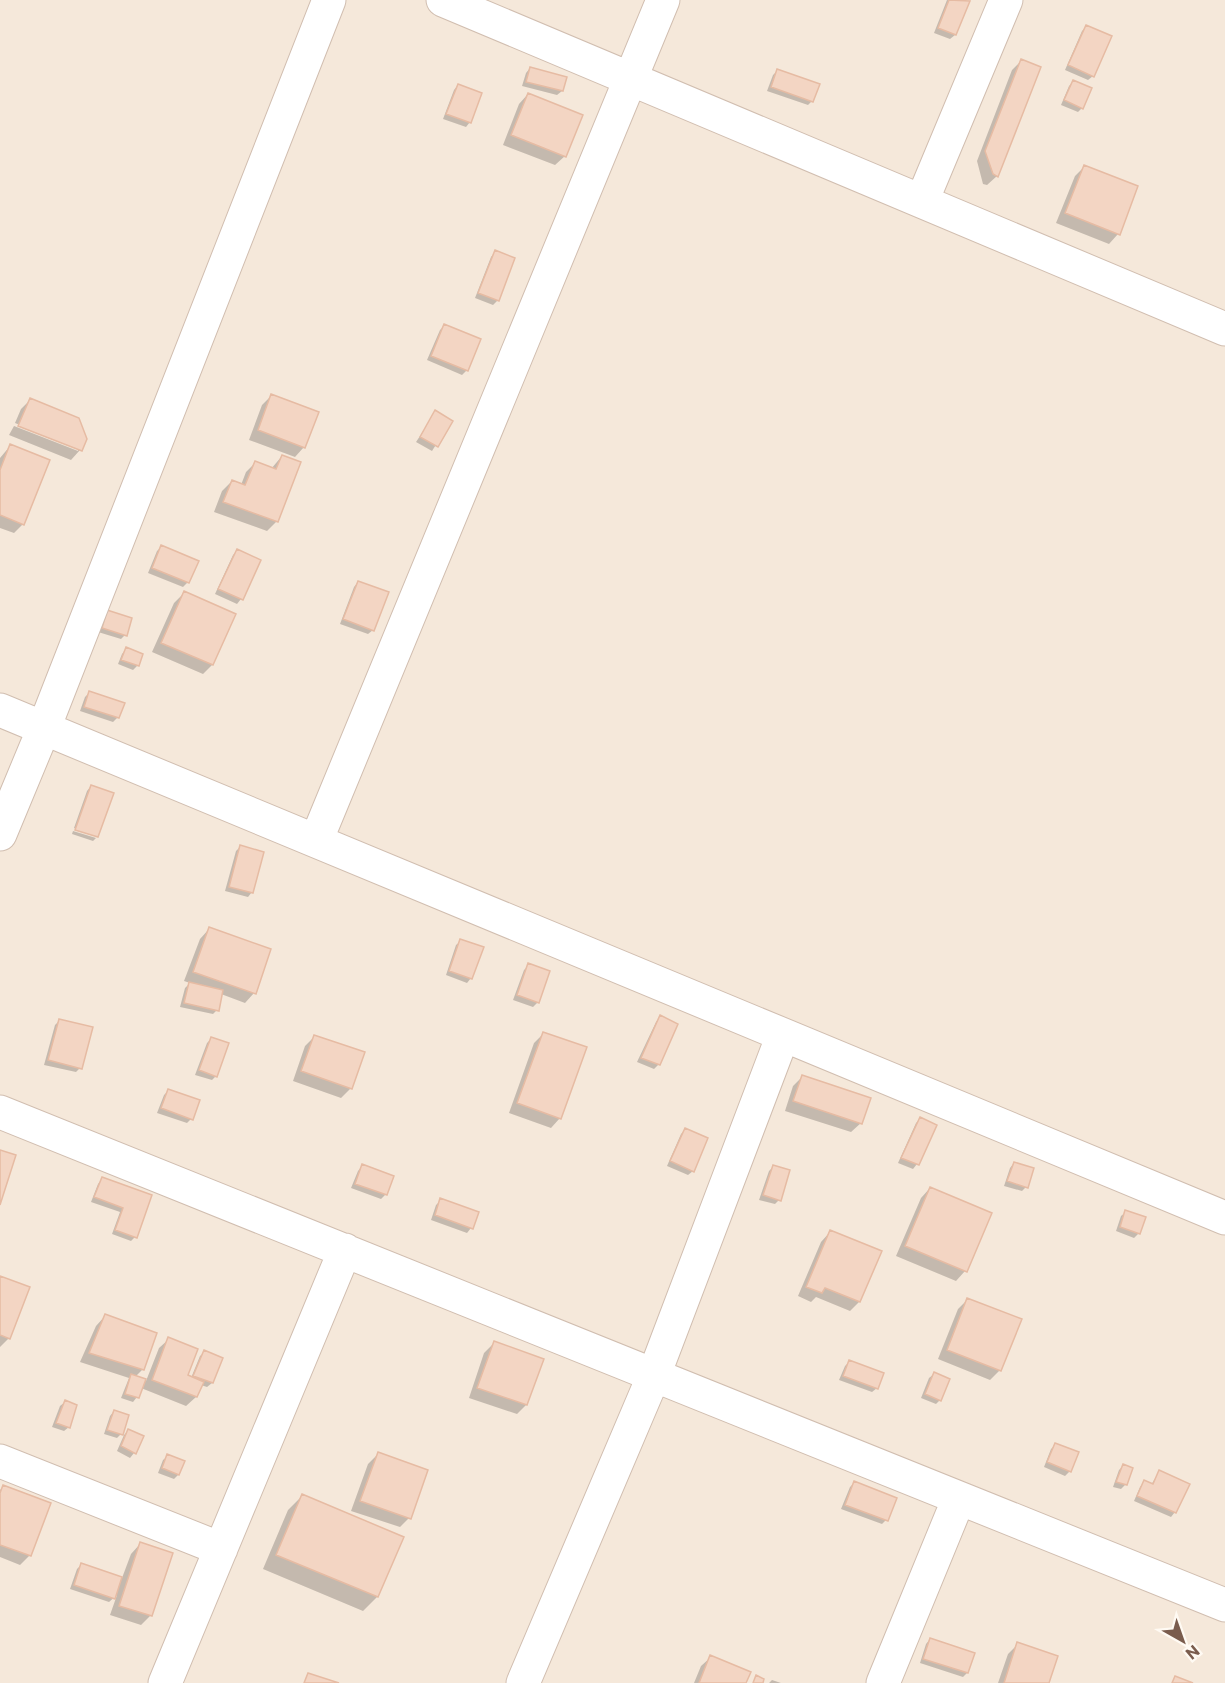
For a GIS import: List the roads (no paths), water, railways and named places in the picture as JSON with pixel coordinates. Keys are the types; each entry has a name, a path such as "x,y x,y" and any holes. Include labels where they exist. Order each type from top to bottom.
{"street":[{"path":"0,834 44,728 329,0"},
{"path":"443,0 1225,329"},
{"path":"316,841 663,0"},
{"path":"922,201 1006,0"},
{"path":"0,710 1225,1218"},
{"path":"522,1683 654,1375 783,1035"},
{"path":"0,1112 1225,1605"},
{"path":"165,1683 345,1250"},
{"path":"0,1461 221,1549"},
{"path":"883,1683 959,1498"}]}
